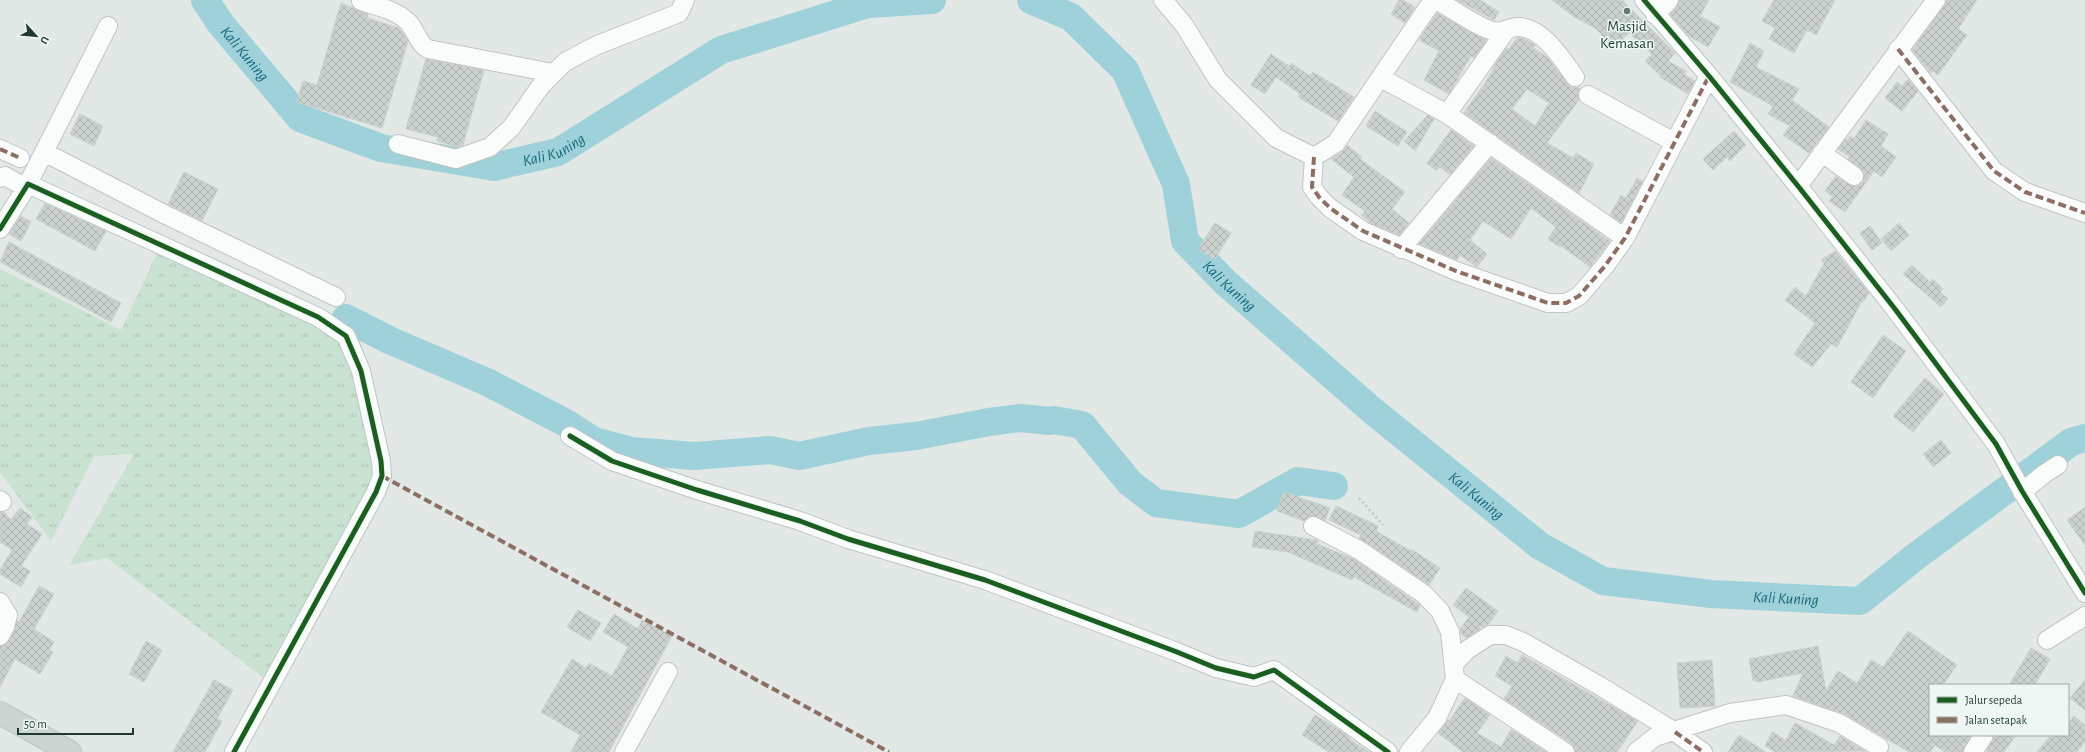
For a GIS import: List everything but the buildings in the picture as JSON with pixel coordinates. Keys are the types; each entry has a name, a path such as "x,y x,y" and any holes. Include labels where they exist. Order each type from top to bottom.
{"main road":[{"path":"0,714 70,752"}],"street":[{"path":"398,144 456,158 490,147 512,128 540,87 564,62 594,46 679,13 685,0"},
{"path":"1163,0 1184,25 1218,80 1276,138 1314,157"},
{"path":"1314,157 1336,143 1435,0 1488,30 1504,32"},
{"path":"1644,0 1655,15 1709,76 1798,186 1895,309 1996,444 2022,492 2085,593"},
{"path":"1655,15 1669,0"},
{"path":"361,1 401,16 409,22 422,44 428,49 553,73"},
{"path":"1798,186 1898,49 1928,3"},
{"path":"0,230 27,186 108,26"},
{"path":"1447,114 1504,32 1514,27 1526,27 1552,46 1575,77"},
{"path":"1898,49 1994,171 2025,192 2085,213"},
{"path":"1314,157 1312,187 1330,208 1363,231 1401,249 1456,271 1548,303 1566,303 1579,296 1625,238 1709,76"},
{"path":"1381,78 1447,114 1625,238"},
{"path":"1588,95 1674,142"},
{"path":"1401,249 1490,143"},
{"path":"0,149 20,158"},
{"path":"44,152 166,214 336,297"},
{"path":"1822,153 1854,176"},
{"path":"0,178 5,176 318,317 346,336 361,371 381,461 382,476 376,492 234,752"},
{"path":"570,436 612,461 697,490 800,521 848,540 985,580 1170,649 1216,668 1254,677 1274,670 1388,752"},
{"path":"2022,492 2044,474 2058,466"},
{"path":"1313,526 1359,550 1424,594 1440,611 1450,632 1455,671 1565,752"},
{"path":"0,602 8,615 5,627 0,636"},
{"path":"2047,640 2085,616"},
{"path":"1409,752 1436,718 1455,671 1467,650 1490,635 1506,635 1523,642 1675,732 1703,752"},
{"path":"624,752 668,672"},
{"path":"1636,752 1655,737 1675,732 1730,713 1786,706 1839,723 1880,750"}],"path":[{"path":"1359,498 1383,525"}],"green space":[{"path":"161,245 346,336 382,476 272,684 107,558 69,565 134,454 94,456 51,541 0,472 0,269 121,330"}],"waterway":[{"name":"Kali Kuning","path":"205,0 220,23 300,118 381,148 494,167 558,152 721,50 868,4 932,0"},
{"name":"Kali Kuning","path":"1031,0 1071,17 1125,70 1176,184 1185,241 1226,283 1374,412 1540,546 1603,581 1711,594 1860,601 1915,557 2071,442 2085,438"},
{"path":"346,318 389,340 487,382 566,423 594,441 632,451 694,456 770,450 799,456 869,441 916,436 989,422 1020,418 1050,421 1054,420 1082,425 1130,483 1156,503 1239,514 1298,481 1334,486"}],"marked path":[{"path":"1898,49 1994,171 2025,192 2085,213"},
{"path":"1314,157 1312,187 1330,208 1363,231 1456,271 1548,303 1566,303 1579,296 1605,266 1625,238 1709,76"},
{"path":"0,149 20,158"},
{"path":"382,476 889,752"},
{"path":"1675,732 1703,752"}],"cycle path":[{"path":"1644,0 1709,76 1798,186 1895,309 1996,444 2022,491 2085,593"},
{"path":"0,229 28,184 318,317 346,336 361,371 381,461 382,476 376,492 234,752"},
{"path":"570,436 612,461 697,490 800,521 848,539 985,580 1216,668 1254,677 1274,670 1388,752"}],"place":[{"name":"Masjid Kemasan","path":"1627,11"}]}
